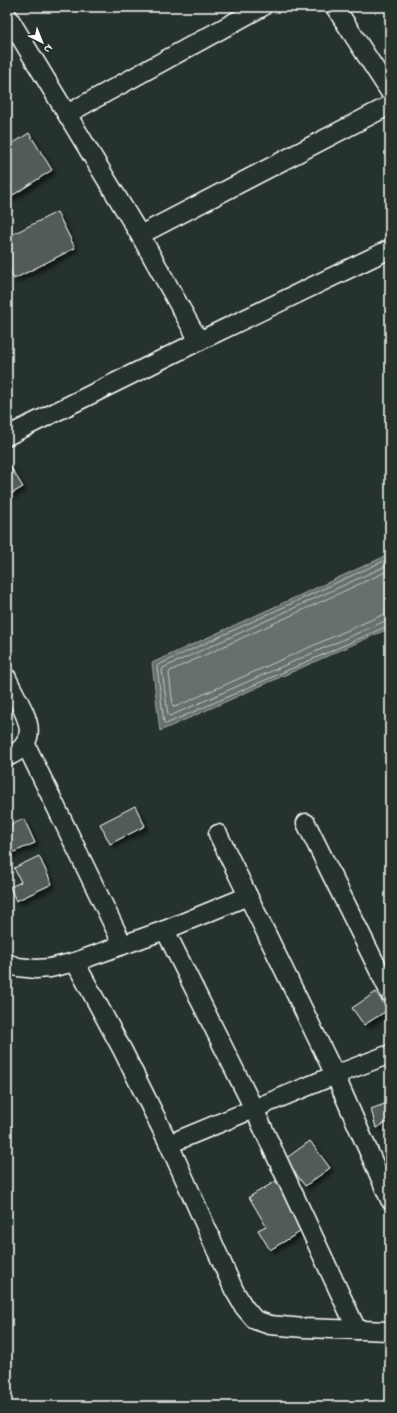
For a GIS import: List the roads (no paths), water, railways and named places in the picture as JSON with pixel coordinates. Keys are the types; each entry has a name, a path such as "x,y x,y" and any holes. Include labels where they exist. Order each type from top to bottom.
{"street":[{"path":"67,114 262,7"},
{"path":"335,7 390,92"},
{"path":"7,15 140,235 198,341"},
{"path":"140,235 390,105"},
{"path":"7,436 198,341 390,249"},
{"path":"7,678 27,720 30,730 28,739 22,748 7,757"},
{"path":"26,743 123,944"},
{"path":"306,823 390,993"},
{"path":"218,834 335,1075 390,1200"},
{"path":"7,963 18,967 36,969 50,968 76,962 165,930 248,896"},
{"path":"165,930 254,1109 357,1330"},
{"path":"76,962 123,1051 169,1144 234,1290 244,1307 255,1320 270,1325 283,1327 390,1331"},
{"path":"169,1144 335,1075 390,1054"}],"water":[{"path":"390,554 390,628 160,731 152,663"}]}
